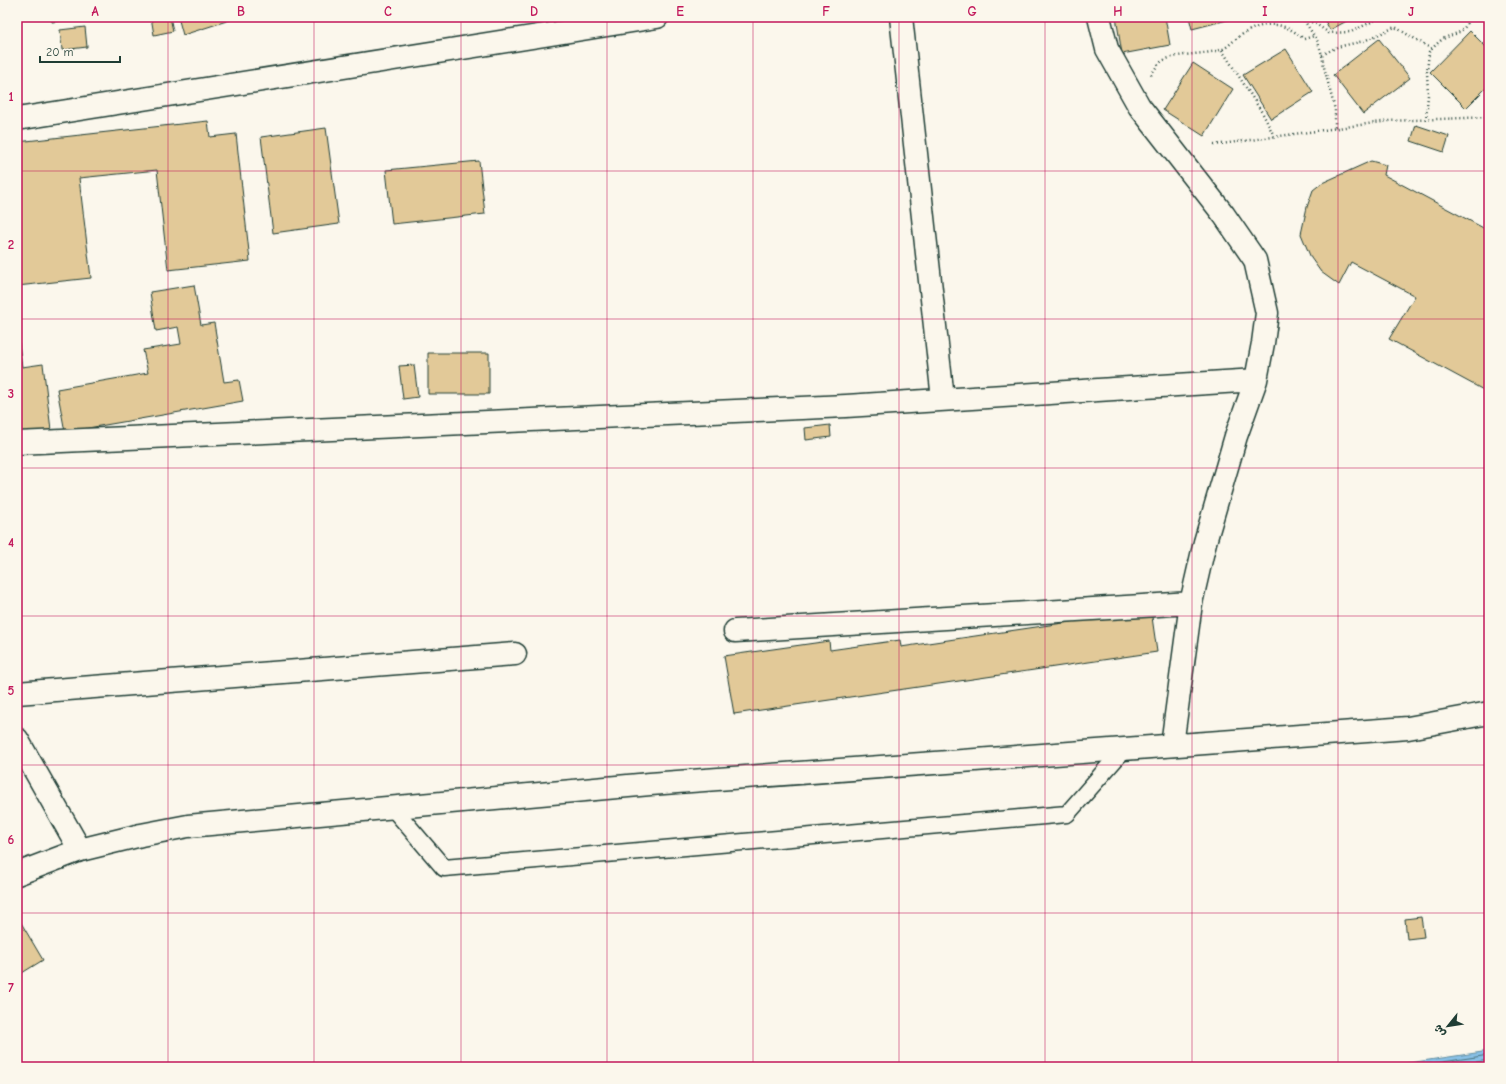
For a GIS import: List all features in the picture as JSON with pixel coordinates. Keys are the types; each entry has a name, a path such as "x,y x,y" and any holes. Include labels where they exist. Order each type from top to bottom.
{"street":[{"path":"17,120 657,17"},
{"path":"901,17 943,399"},
{"path":"1099,17 1107,49 1139,106 1224,215 1255,260 1267,313 1256,380 1236,436 1204,542 1191,603 1172,745"},
{"path":"17,442 838,406 1256,380"},
{"path":"734,631 1191,603"},
{"path":"17,693 515,654"},
{"path":"17,874 80,850 140,835 188,826 650,784 1408,728 1486,717"},
{"path":"17,738 80,850"}],"lane":[{"path":"392,807 444,868 1067,814 1124,749"}],"path":[{"path":"1303,18 1316,24 1329,33 1351,32 1381,17"},
{"path":"1426,120 1429,52 1443,39 1459,33 1467,24 1469,17"},
{"path":"1303,18 1314,36 1322,55 1334,110 1335,128"},
{"path":"1150,76 1160,61 1174,56 1222,50 1254,27 1269,24 1281,26 1296,32 1304,39 1314,36"},
{"path":"1322,55 1337,47 1364,41 1395,27 1432,49"},
{"path":"1222,50 1263,114 1274,136"},
{"path":"1214,145 1390,121 1489,117"}],"water":[{"path":"1489,1051 1489,1067 1382,1067"}],"building":[{"path":"51,17 85,17 52,22"},
{"path":"151,17 170,17 173,31 154,35"},
{"path":"178,17 236,17 236,18 183,35"},
{"path":"1116,17 1165,17 1170,45 1122,54"},
{"path":"1189,17 1239,17 1192,29"},
{"path":"1323,17 1354,17 1330,30"},
{"path":"85,27 87,47 62,50 60,30"},
{"path":"1470,31 1489,50 1489,85 1466,108 1430,72"},
{"path":"1379,39 1410,78 1363,114 1333,75"},
{"path":"1286,49 1313,92 1271,119 1243,75"},
{"path":"1193,63 1233,89 1204,136 1163,110"},
{"path":"208,121 210,137 236,134 250,261 168,270 157,170 79,178 91,278 17,286 17,142"},
{"path":"1416,125 1449,136 1444,152 1411,141"},
{"path":"326,128 339,224 273,233 261,137"},
{"path":"479,161 485,214 392,224 386,170"},
{"path":"1371,161 1386,165 1384,175 1489,231 1489,393 1389,339 1415,296 1351,262 1339,285 1321,272 1311,258 1301,234 1307,207 1313,190 1322,183"},
{"path":"194,285 201,325 214,323 224,382 239,380 243,401 65,432 57,389 148,373 143,350 181,344 178,327 156,331 150,292"},
{"path":"17,328 22,367 43,364 51,430 17,434"},
{"path":"428,353 489,353 489,394 428,394"},
{"path":"414,365 418,397 403,399 399,366"},
{"path":"830,425 831,437 806,440 805,428"},
{"path":"1151,610 1157,652 734,714 724,656 829,641 830,650 900,640 901,647"},
{"path":"17,916 43,960 17,976"},
{"path":"1421,917 1424,937 1407,939 1405,919"}]}
